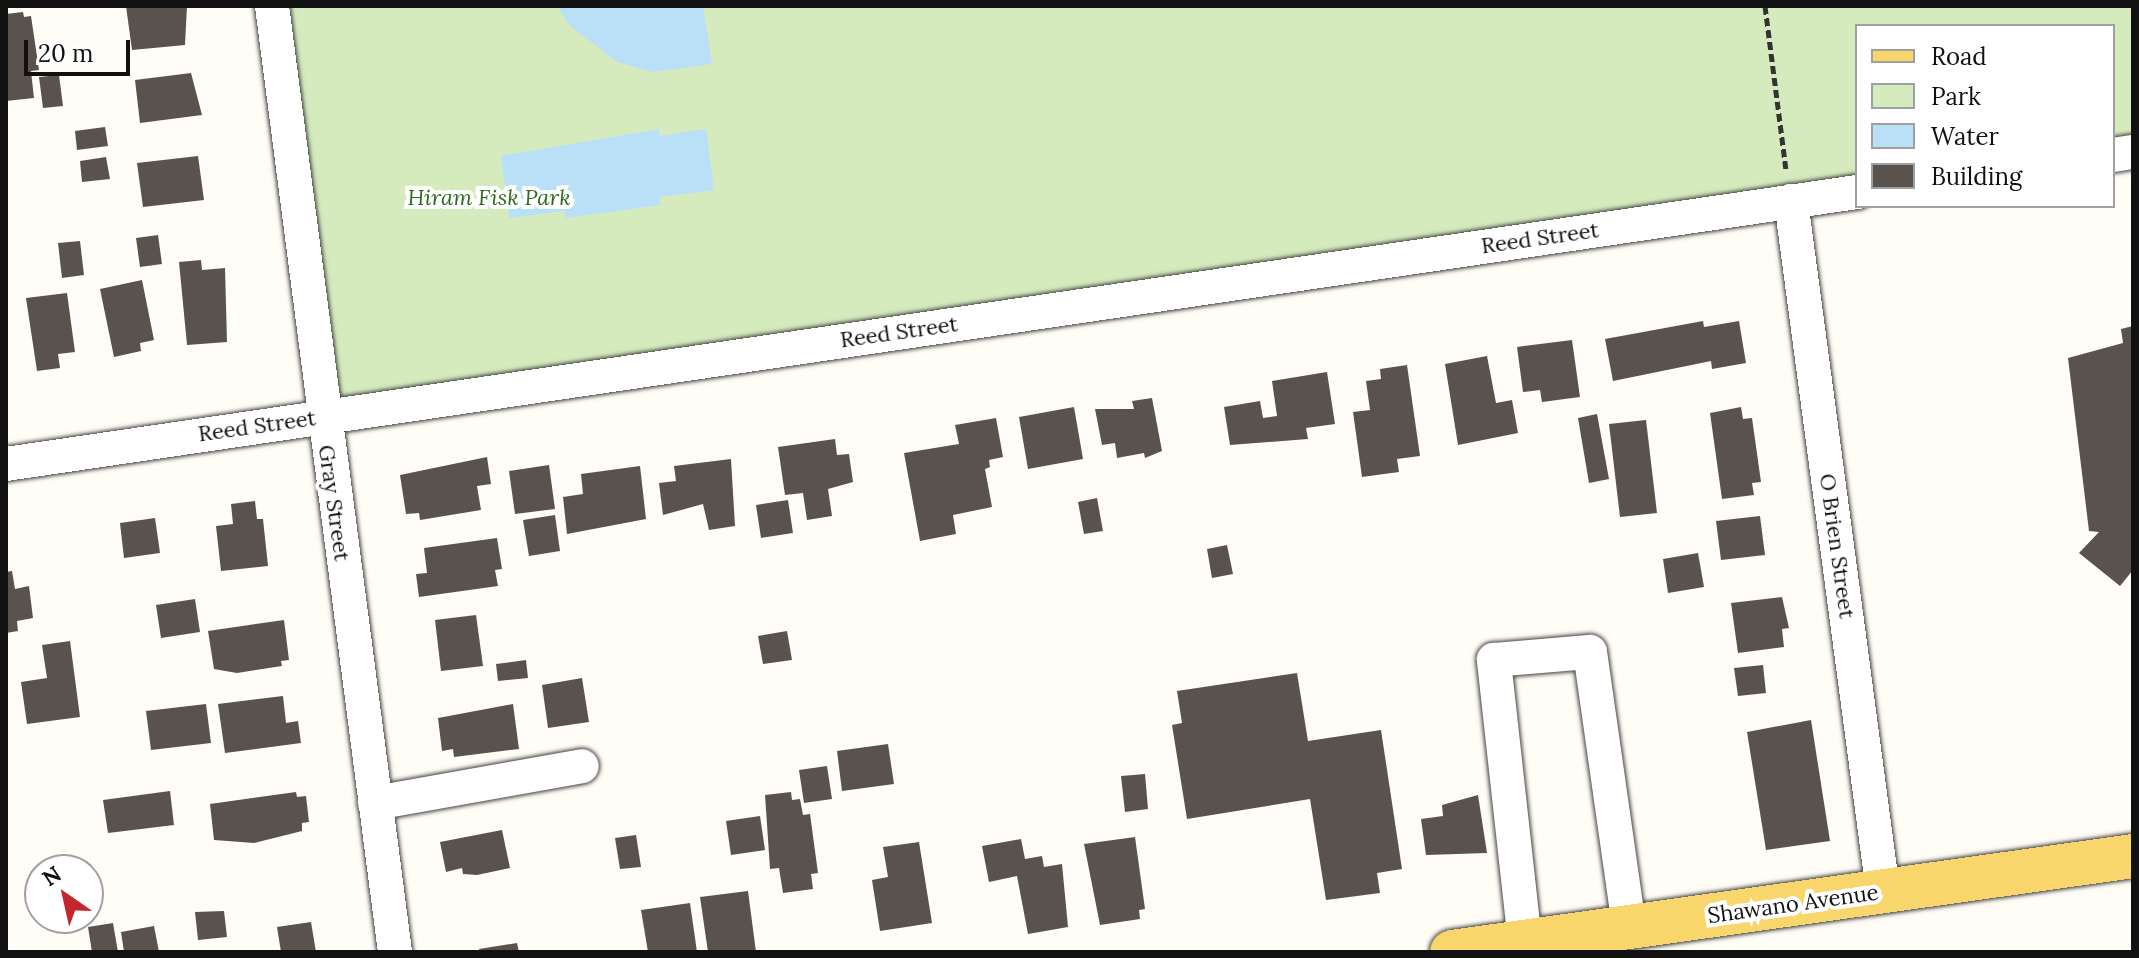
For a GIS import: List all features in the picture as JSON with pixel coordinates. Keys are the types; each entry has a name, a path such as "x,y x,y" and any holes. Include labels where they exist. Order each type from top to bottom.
{"main road":[{"name":"Shawano Avenue","path":"1452,952 2133,856"}],"street":[{"name":"Gray Street","path":"272,6 323,417 395,952"},
{"name":"Reed Street","path":"6,464 1855,192"},
{"name":"O Brien Street","path":"1791,201 1883,891"},
{"path":"1525,942 1494,660 1590,652 1629,927"},
{"path":"375,803 582,766"}],"path":[{"path":"1765,6 1791,201"}],"green space":[{"name":"Hiram Fisk Park","path":"272,6 2133,6 2133,152 2115,155 2115,24 1855,24 1855,192 323,417"}],"water":[{"path":"557,6 703,6 712,64 653,72 617,62 570,26"},
{"path":"659,129 660,136 706,129 714,190 660,197 661,205 566,218 564,211 509,218 501,156"}],"building":[{"path":"126,6 187,6 185,45 132,50"},
{"path":"23,12 24,17 31,16 39,70 31,71 34,98 6,101 6,14"},
{"path":"191,73 202,115 140,123 135,80"},
{"path":"59,75 63,106 43,108 39,77"},
{"path":"105,127 108,146 77,150 75,131"},
{"path":"198,156 204,200 143,207 137,163"},
{"path":"106,157 110,179 82,182 80,161"},
{"path":"158,235 162,264 140,267 136,238"},
{"path":"80,241 84,275 62,278 58,243"},
{"path":"201,260 202,270 225,268 227,342 187,345 179,262"},
{"path":"142,280 154,340 140,343 141,351 114,357 100,289"},
{"path":"67,293 75,352 58,354 60,368 37,371 26,298"},
{"path":"1703,321 1704,327 1739,321 1746,363 1712,369 1711,361 1613,381 1605,339"},
{"path":"2133,326 2133,570 2120,586 2079,553 2099,532 2089,531 2068,358 2123,343 2121,329"},
{"path":"1572,340 1580,397 1542,402 1540,390 1523,392 1517,347"},
{"path":"1487,356 1496,403 1512,400 1518,433 1458,445 1445,364"},
{"path":"1407,365 1420,456 1397,459 1399,472 1362,477 1353,412 1370,410 1366,381 1381,379 1380,369"},
{"path":"1327,372 1335,424 1306,428 1308,439 1230,445 1224,407 1260,401 1263,418 1277,416 1272,381"},
{"path":"1152,398 1162,451 1145,458 1144,453 1117,458 1115,443 1102,445 1095,409 1134,409 1132,401"},
{"path":"1074,407 1083,459 1028,469 1019,417"},
{"path":"1741,407 1743,419 1752,418 1761,482 1752,483 1754,495 1722,499 1710,413"},
{"path":"1597,414 1609,479 1589,483 1578,418"},
{"path":"996,418 1003,457 989,460 990,467 985,469 992,507 953,515 956,534 920,541 904,453 959,444 955,425"},
{"path":"1646,420 1657,513 1620,517 1609,424"},
{"path":"835,439 837,455 849,454 853,482 828,489 832,516 807,520 803,493 785,495 778,447"},
{"path":"487,457 491,484 477,486 481,510 420,520 419,513 406,514 400,475"},
{"path":"731,459 735,526 709,530 703,504 663,515 659,483 676,481 674,466"},
{"path":"549,465 555,509 515,514 509,471"},
{"path":"640,466 646,519 567,534 563,497 583,494 581,474"},
{"path":"1097,498 1103,531 1084,534 1078,502"},
{"path":"788,500 793,533 761,538 756,505"},
{"path":"255,501 257,519 263,519 268,566 221,571 216,526 233,524 231,504"},
{"path":"555,515 560,551 529,556 523,520"},
{"path":"1760,516 1765,555 1721,560 1716,521"},
{"path":"155,518 160,553 124,558 120,523"},
{"path":"497,538 502,569 495,570 498,586 419,597 416,574 427,573 424,548"},
{"path":"1227,545 1233,574 1212,578 1207,549"},
{"path":"1698,553 1704,587 1668,593 1663,559"},
{"path":"12,571 15,589 29,586 33,618 17,621 18,631 6,633 6,572"},
{"path":"1782,597 1789,628 1782,629 1784,647 1738,653 1731,603"},
{"path":"195,599 200,632 161,638 156,605"},
{"path":"476,615 483,666 441,671 435,620"},
{"path":"284,620 289,660 281,661 282,666 237,673 214,669 208,631"},
{"path":"787,631 792,660 763,664 758,636"},
{"path":"70,641 80,717 27,724 21,682 47,678 42,645"},
{"path":"526,660 528,678 498,681 496,664"},
{"path":"1763,665 1766,693 1738,696 1734,668"},
{"path":"1297,673 1308,741 1381,730 1402,869 1377,873 1380,893 1326,900 1310,799 1187,819 1172,725 1182,723 1177,691"},
{"path":"582,678 589,722 548,728 542,685"},
{"path":"283,696 286,723 298,721 301,743 225,753 218,704"},
{"path":"206,704 211,743 151,750 146,711"},
{"path":"513,704 519,749 454,757 453,749 442,751 438,718"},
{"path":"1811,720 1830,841 1766,850 1747,732"},
{"path":"888,744 894,784 842,791 837,751"},
{"path":"827,766 832,799 804,803 799,770"},
{"path":"1145,774 1148,809 1125,812 1121,776"},
{"path":"170,791 174,825 108,833 103,800"},
{"path":"296,792 297,797 306,796 309,822 302,823 302,831 254,843 214,840 210,804"},
{"path":"791,792 792,800 800,799 803,815 810,814 818,873 811,874 813,889 783,893 779,868 770,869 765,795"},
{"path":"1478,795 1487,853 1426,855 1421,819 1443,816 1442,805"},
{"path":"760,816 765,850 731,855 726,821"},
{"path":"502,830 510,868 477,875 463,874 462,868 446,872 440,842"},
{"path":"636,835 641,867 620,869 615,838"},
{"path":"1135,837 1145,909 1139,910 1140,919 1100,925 1084,844"},
{"path":"1021,839 1025,859 1042,856 1044,867 1062,864 1068,927 1028,934 1017,876 989,882 982,846"},
{"path":"919,842 932,923 880,931 872,880 888,877 883,847"},
{"path":"748,891 756,952 708,952 700,897"},
{"path":"690,903 697,952 648,952 641,910"},
{"path":"224,911 227,937 198,940 195,912"},
{"path":"311,922 316,952 281,952 277,927"},
{"path":"113,923 118,952 92,952 89,934 104,934 104,924"},
{"path":"154,926 159,952 124,952 121,932"},
{"path":"517,943 519,952 480,952 479,949"}]}
